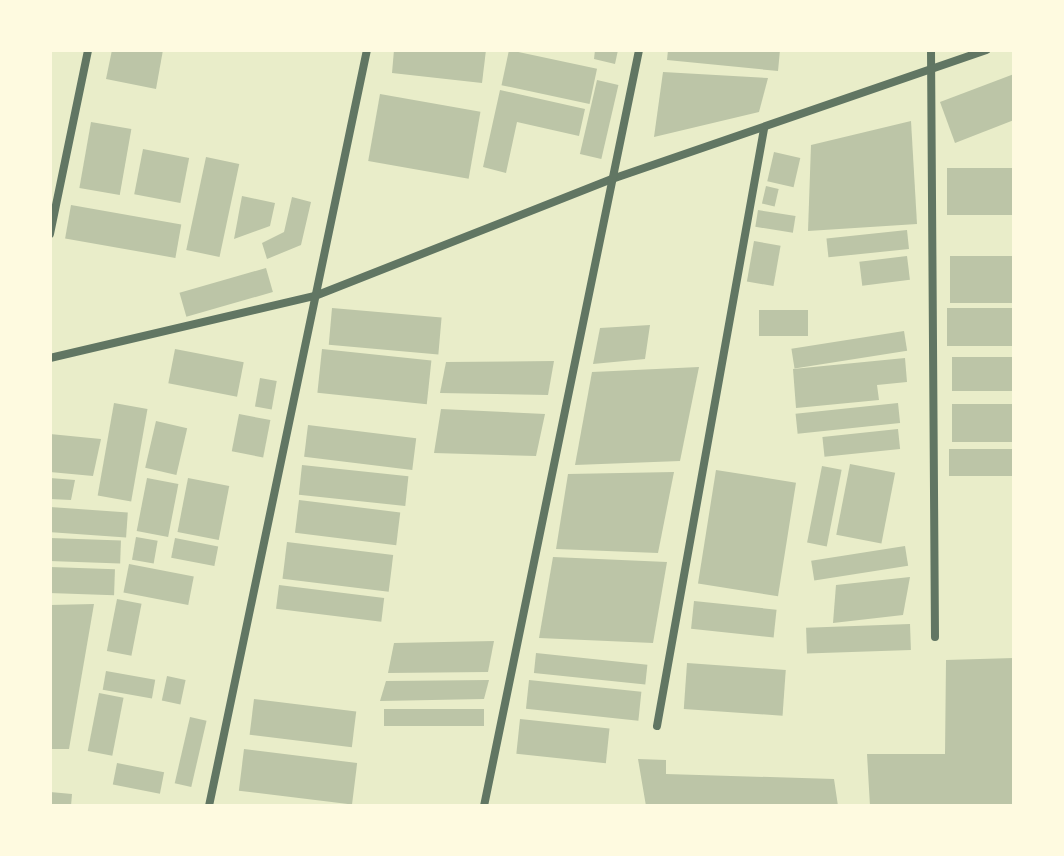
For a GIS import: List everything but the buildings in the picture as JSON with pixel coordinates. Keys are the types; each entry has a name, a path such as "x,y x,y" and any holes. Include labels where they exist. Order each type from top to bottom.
{"street":[{"path":"50,234 88,50"},
{"path":"209,806 367,50"},
{"path":"484,806 639,50"},
{"path":"931,50 928,71 935,637"},
{"path":"50,358 315,296 612,179 986,50"},
{"path":"657,726 764,129"}]}
